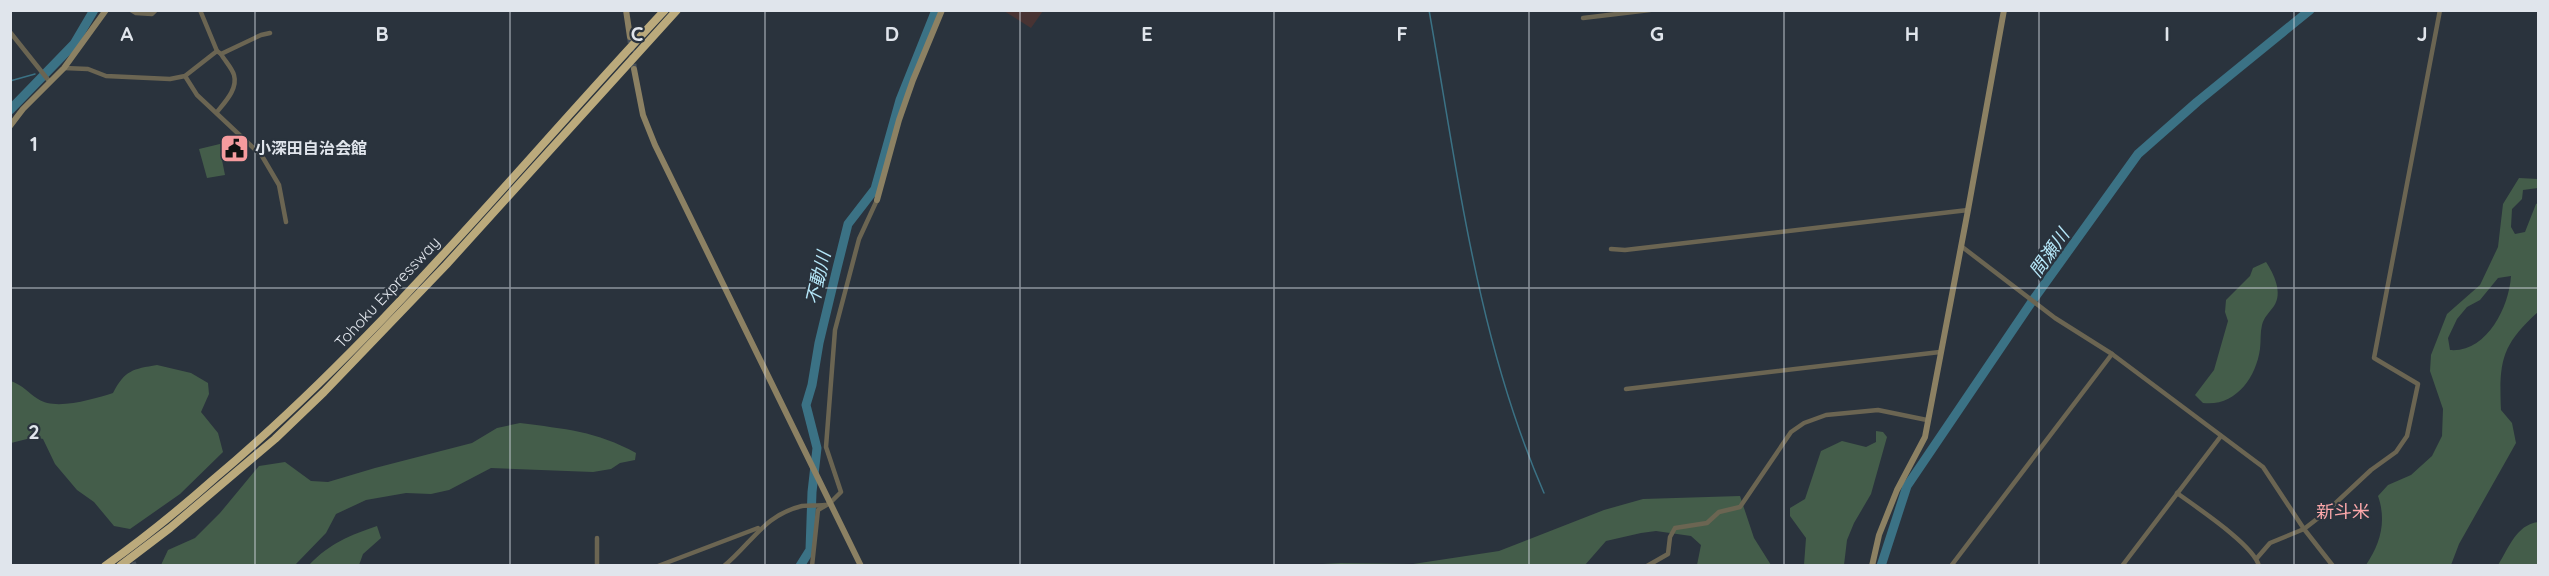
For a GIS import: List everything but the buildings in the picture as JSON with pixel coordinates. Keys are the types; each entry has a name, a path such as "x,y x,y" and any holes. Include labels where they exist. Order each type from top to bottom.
{"highway":[{"name":"Tohoku Expressway","path":"105,566 269,433 318,386 424,276 665,10"},
{"name":"Tohoku Expressway","path":"120,566 170,528 275,439 324,392 423,290 677,10"}],"street":[{"path":"10,126 49,81 64,68 106,10"},
{"path":"131,10 136,13 152,14 156,10"},
{"path":"200,10 219,52 234,74 235,82 231,96 217,112"},
{"path":"626,10 630,37"},
{"path":"812,566 818,510 830,503 841,492 826,447 835,330 859,239 878,200 903,110 942,10"},
{"path":"1582,18 1650,10"},
{"path":"1872,566 1879,535 1897,490 1925,437 2004,10"},
{"path":"2257,558 2270,543 2304,529 2326,512 2371,470 2396,452 2407,436 2415,408 2418,384 2374,358 2440,10"},
{"path":"10,32 41,74 49,81"},
{"path":"64,68 88,69 106,76 170,79 184,76 219,52 270,33"},
{"path":"634,69 643,115 655,145 861,566"},
{"path":"184,76 197,94 262,156 279,185 286,222"},
{"path":"1611,249 1625,250 1968,210"},
{"path":"1961,246 2049,313 2112,354 2263,467 2304,529 2333,566"},
{"path":"1626,389 1940,352"},
{"path":"1951,566 2112,354"},
{"path":"1647,566 1668,554 1670,537 1675,528 1707,523 1719,512 1740,507 1791,432 1804,423 1820,416 1869,410 1893,412 1927,420"},
{"path":"2122,566 2221,436"},
{"path":"2177,493 2234,536 2257,558 2259,566"},
{"path":"724,566 738,555 761,527 776,516 805,506 830,503"},
{"path":"658,566 761,527"},
{"path":"597,538 597,566"}],"shaded area":[{"path":"1004,11 1043,11 1031,28"}],"green space":[{"path":"224,143 227,158 222,160 225,175 207,178 199,149"},
{"path":"2519,178 2538,179 2538,188 2523,190 2522,199 2512,209 2511,227 2515,234 2525,232 2538,203 2538,312 2516,334 2505,355 2502,367 2501,410 2512,423 2516,443 2459,544 2451,565 2366,565 2381,532 2382,515 2378,496 2388,485 2411,475 2432,456 2442,436 2443,409 2430,371 2431,355 2447,314 2480,285 2498,247 2503,204","holes":["2511,276 2500,314 2485,336 2463,349 2450,350 2448,338 2457,319 2467,307 2480,300 2498,278"]},
{"path":"2266,262 2274,278 2278,295 2277,301 2263,322 2258,360 2254,370 2249,380 2234,395 2214,403 2203,403 2195,395 2214,370 2228,321 2225,312 2226,300 2250,276 2253,268"},
{"path":"157,365 191,373 208,383 209,394 201,412 218,433 223,452 180,494 130,529 114,526 94,502 77,490 55,464 43,439 35,437 11,443 11,381 38,399 54,404 64,404 113,393 122,379 130,372"},
{"path":"520,423 594,435 636,453 635,460 620,463 611,469 593,472 491,468 449,490 431,494 406,493 366,500 336,514 326,533 295,565 161,565 168,550 195,538 220,513 259,466 285,462 311,481 328,482 472,443 497,428"},
{"path":"1876,431 1883,432 1887,437 1871,494 1847,540 1844,565 1804,565 1806,538 1790,516 1790,508 1805,499 1821,451 1842,441 1866,447 1876,442"},
{"path":"1740,496 1754,538 1771,565 1697,565 1701,545 1691,536 1656,531 1606,541 1585,565 1286,566 1341,563 1413,564 1499,551 1604,510 1643,499"},
{"path":"2538,522 2538,565 2498,565 2519,532 2530,524"},
{"path":"377,526 381,538 363,554 359,565 309,565 324,551 340,541"}],"waterway":[{"path":"10,110 74,44 94,10"},
{"name":"不動川","path":"800,566 810,550 812,492 817,448 806,405 837,268 848,224 875,189 900,100 936,10"},
{"path":"1429,10 1460,194 1486,316 1521,435 1544,493"},
{"name":"間瀬川","path":"1881,566 1907,486 2033,300 2138,154 2197,102 2310,10"},
{"path":"10,81 35,74"}],"tunnel":[{"path":"630,37 634,69"},
{"path":"131,556 135,566"}],"place":[{"name":"小深田自治会館","path":"234,148"}],"district":[{"name":"新斗米","path":"2343,511"}]}
